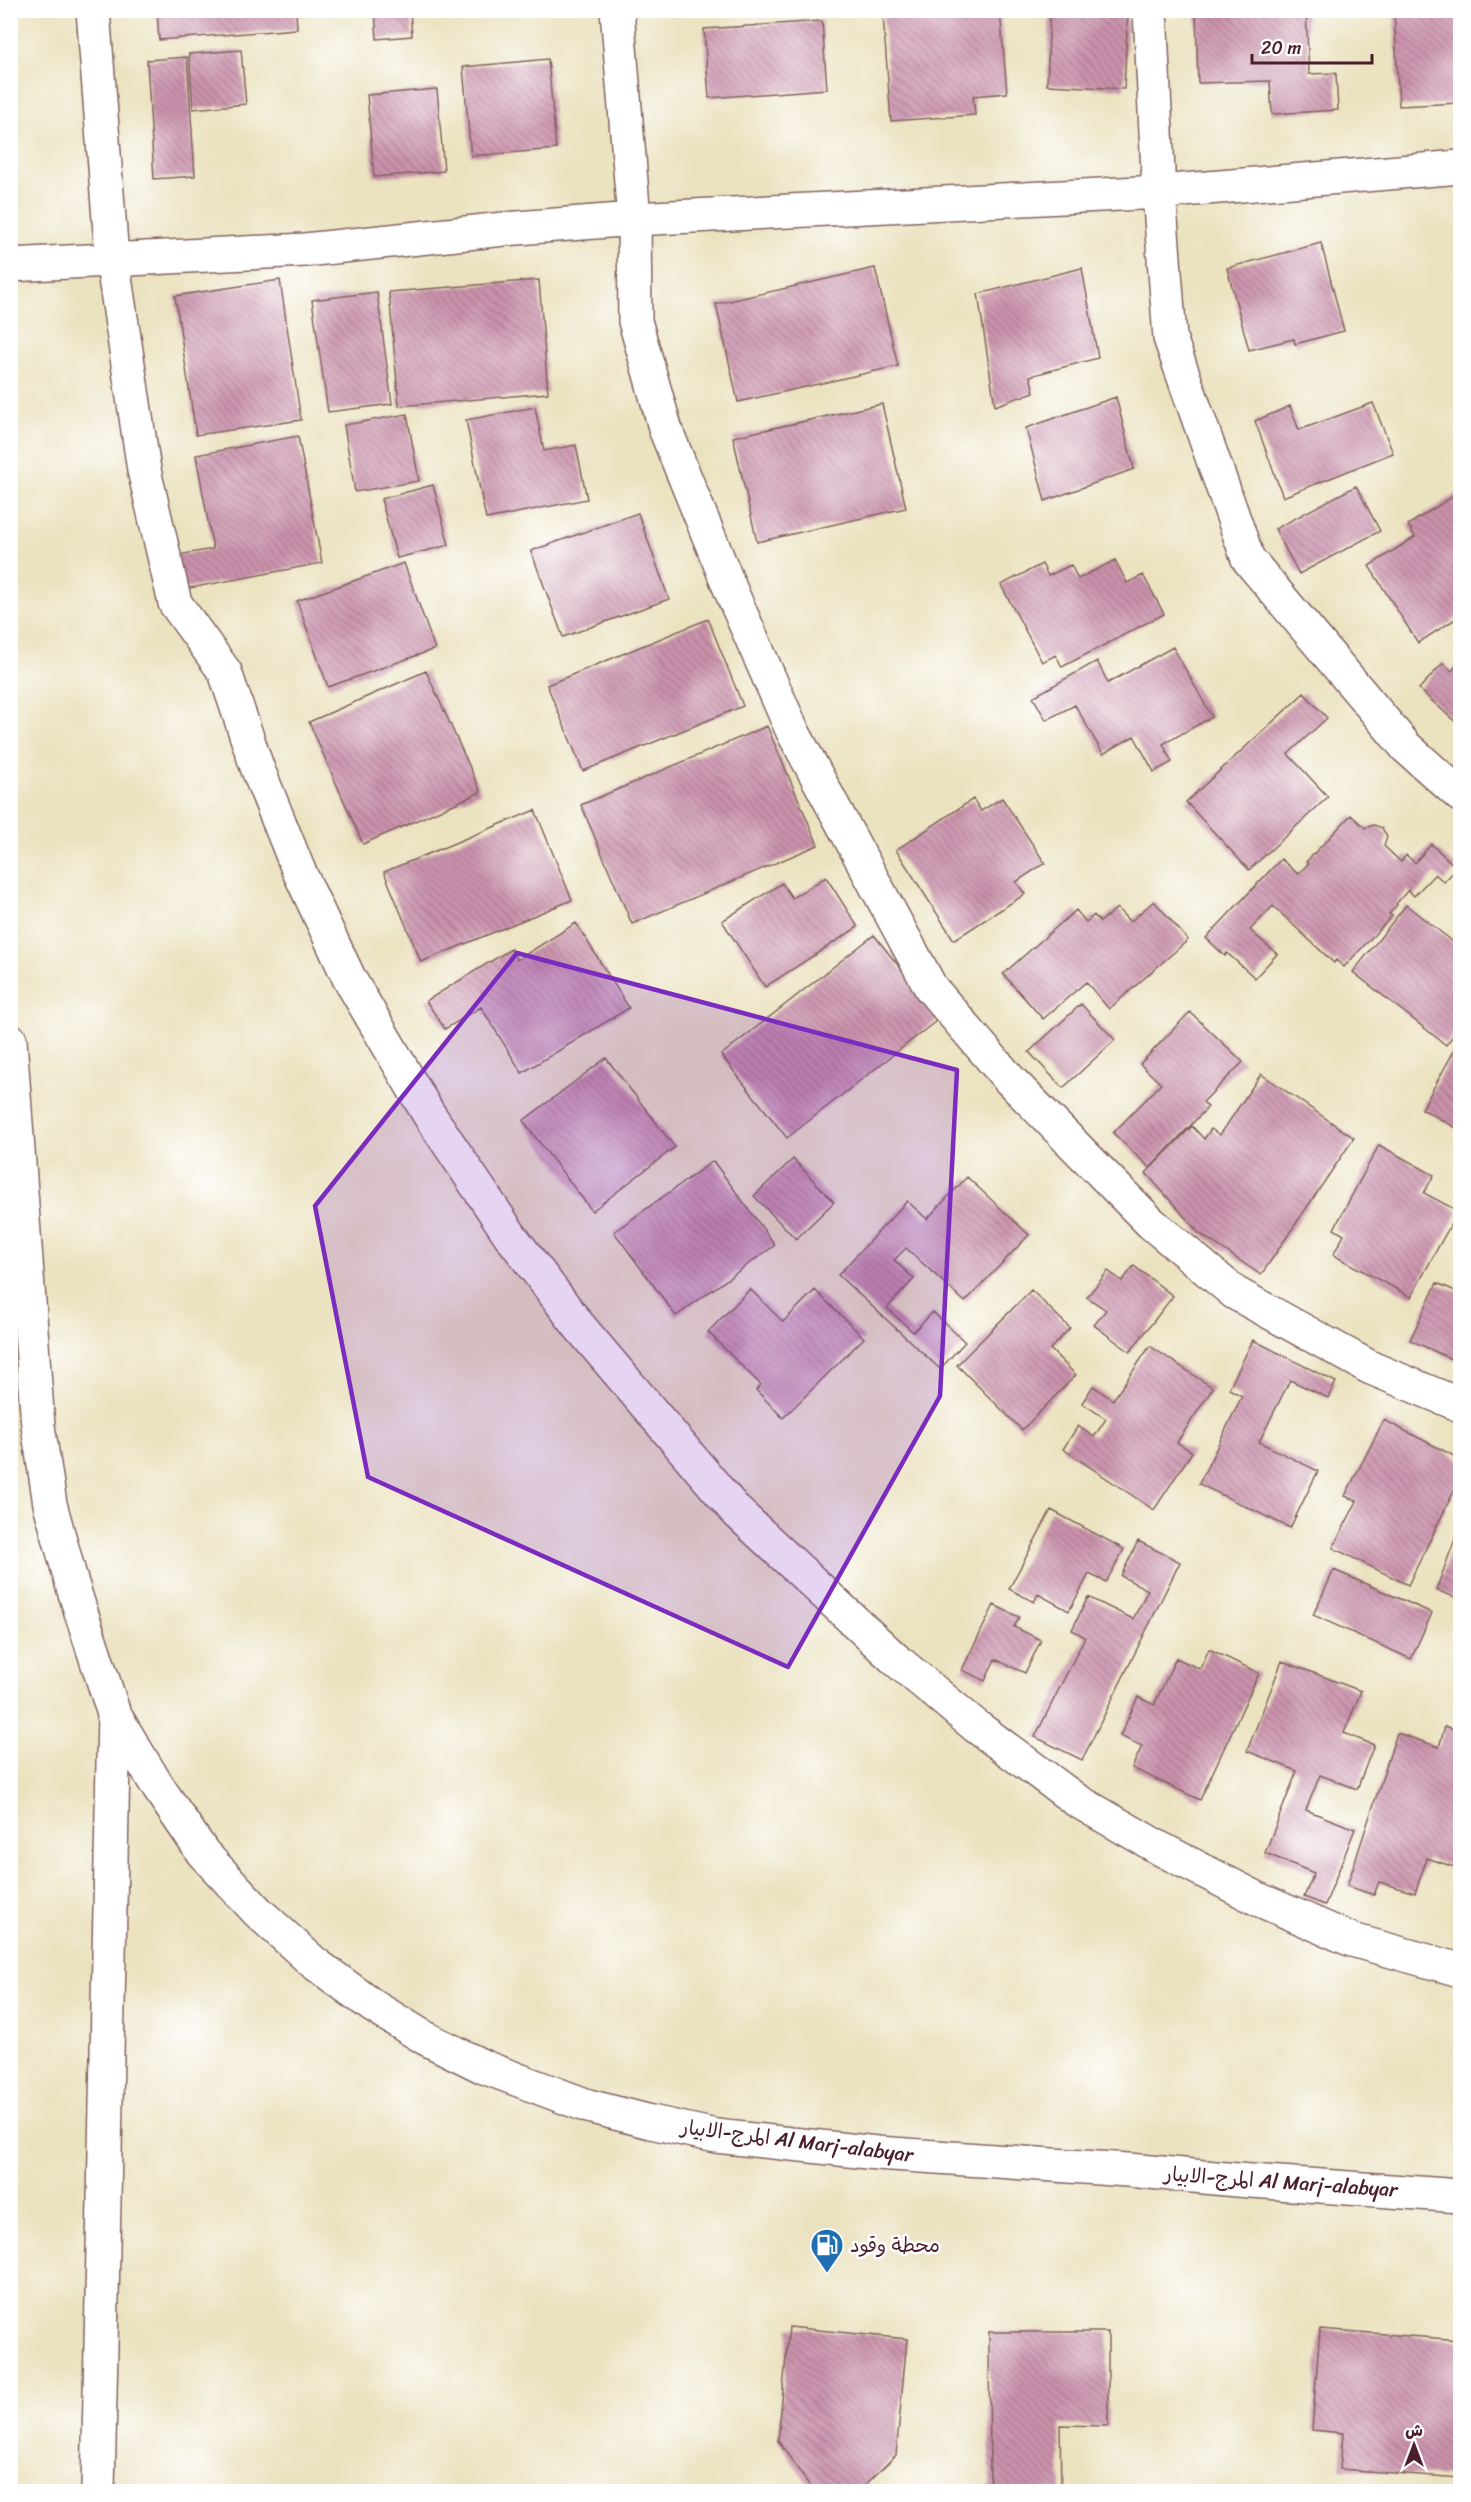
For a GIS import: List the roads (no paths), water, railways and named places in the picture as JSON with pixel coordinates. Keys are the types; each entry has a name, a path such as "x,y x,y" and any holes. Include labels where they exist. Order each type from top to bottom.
{"street":[{"path":"93,10 111,258 144,470 175,603 225,672 257,767 298,869 349,978 428,1113 510,1235 579,1326 736,1511 895,1659 977,1727 1076,1800 1161,1849 1270,1904 1352,1940 1461,1970"},
{"path":"617,10 634,219 635,321 666,432 734,598 793,732 931,987 1010,1080 1151,1223 1235,1293 1371,1368 1461,1405"},
{"path":"1150,10 1159,192 1170,338 1248,559 1406,747 1461,795"},
{"path":"10,265 111,258 305,250 482,231 634,219 1159,192 1461,167"},
{"name":"المرج-الابيار Al Marj-alabyar","path":"10,1040 39,1437 50,1504 72,1584 114,1714 158,1787 203,1852 258,1912 313,1962 374,2006 425,2038 483,2067 537,2088 640,2120 716,2136 877,2153 1128,2169 1217,2179 1461,2196"},
{"path":"98,2492 114,1714"}],"place":[{"name":"محطة وقود","path":"827,2274"}]}
